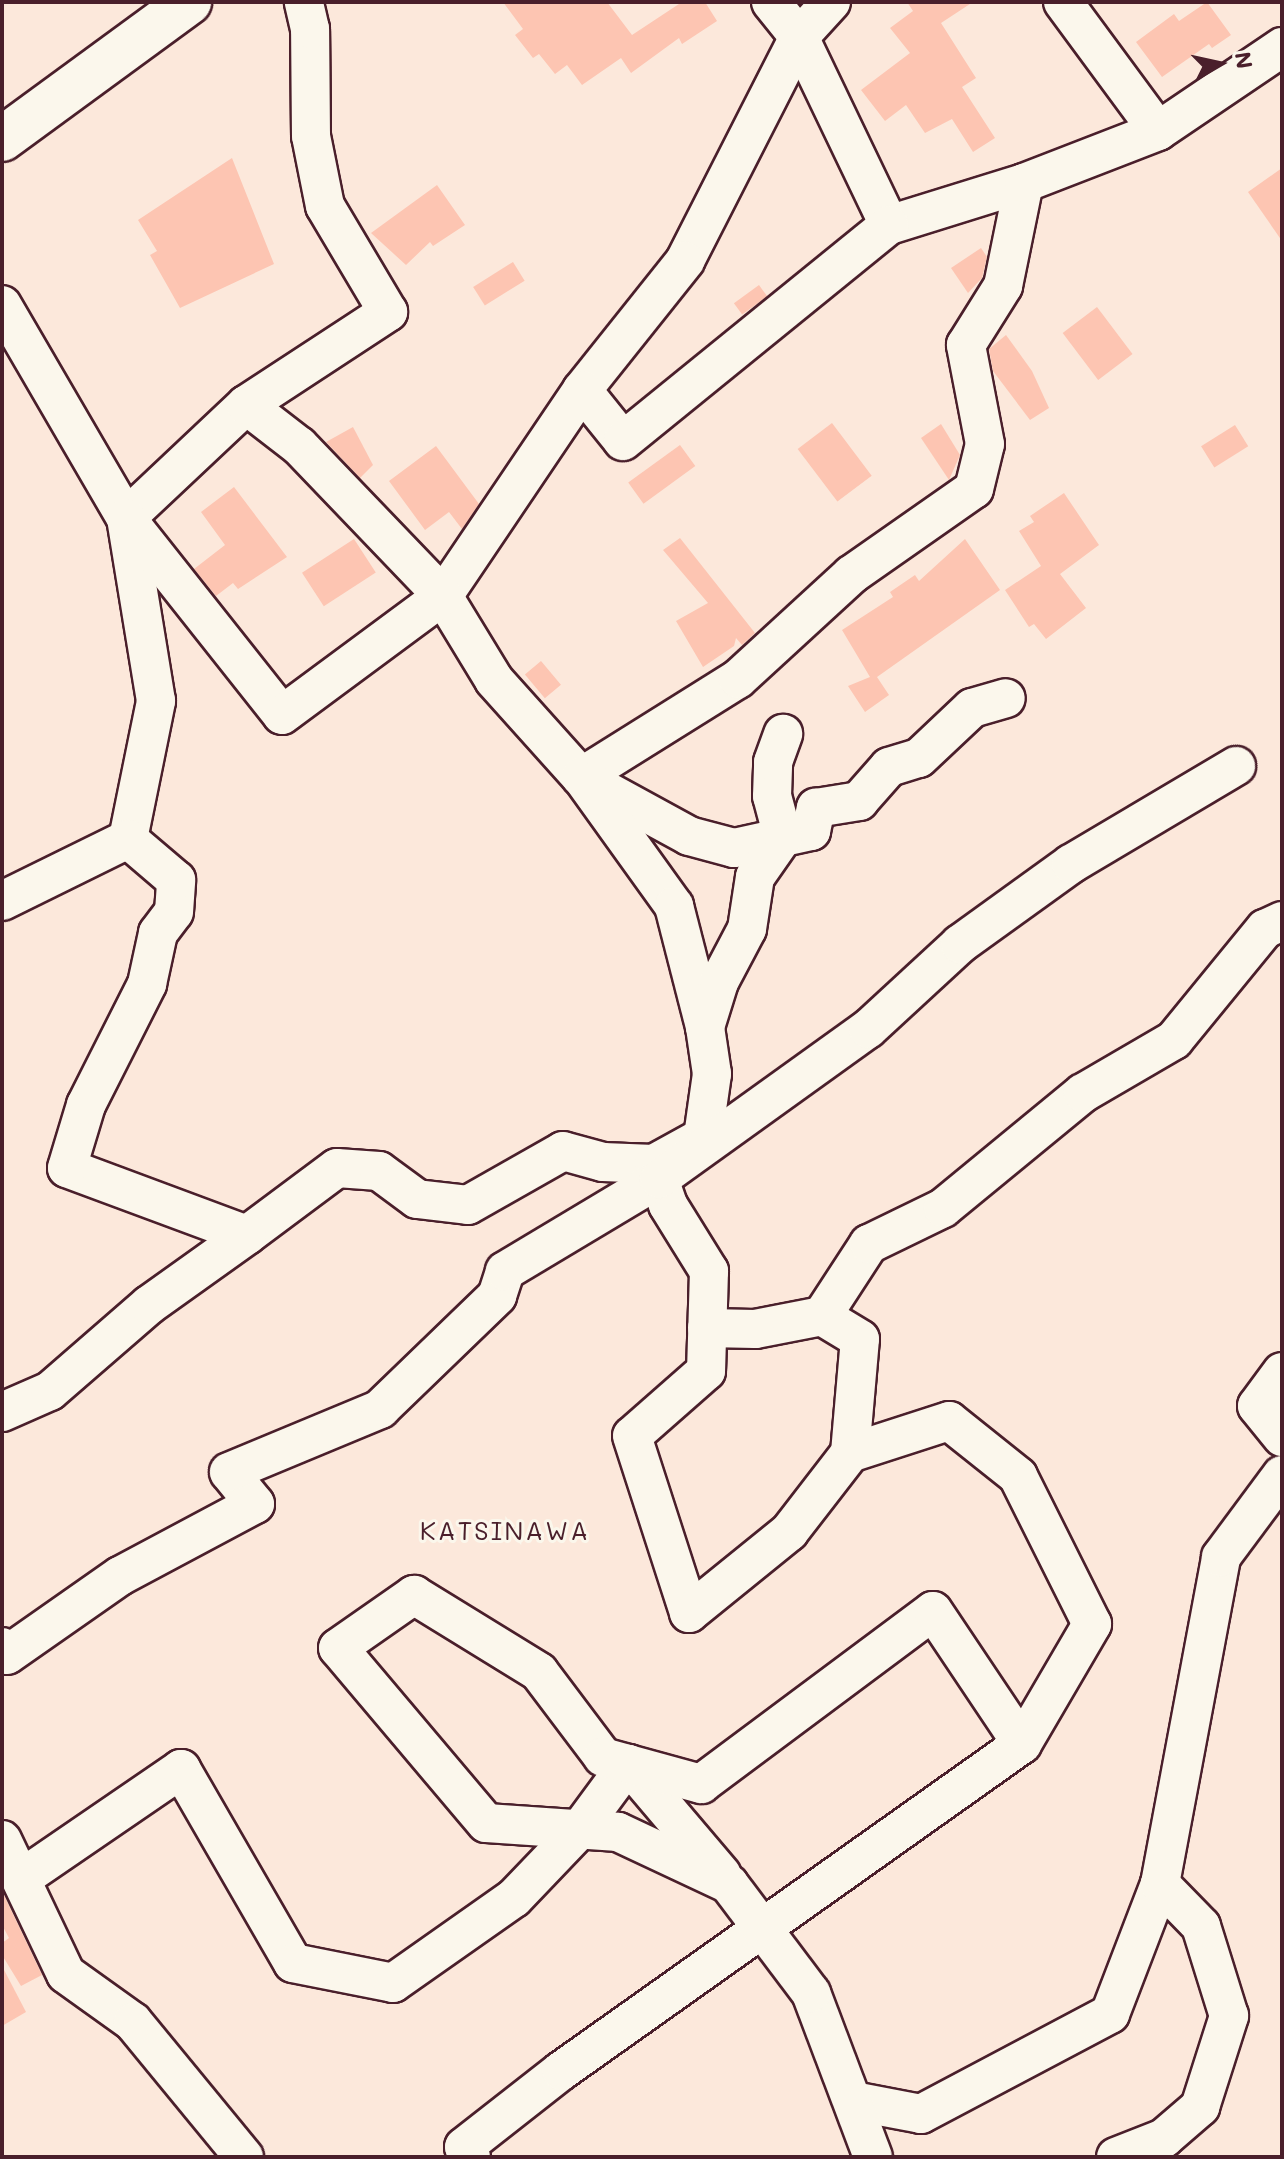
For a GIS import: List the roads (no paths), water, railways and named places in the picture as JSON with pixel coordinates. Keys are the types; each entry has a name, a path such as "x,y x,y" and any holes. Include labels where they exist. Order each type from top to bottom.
{"main road":[{"path":"2,139 189,2"}],"street":[{"path":"126,518 246,405 388,312 325,206 311,136 310,29 304,2"},
{"path":"771,2 799,37 889,225"},
{"path":"2,305 126,518 282,715 443,596 582,390 685,261 799,37 831,2"},
{"path":"1063,2 1158,131"},
{"path":"582,390 623,441 889,225 1024,183 1158,131 1282,47"},
{"path":"581,777 738,679 851,575 974,489 985,444 966,345 1003,286 1024,183"},
{"path":"2,1412 50,1391 149,1305 337,1168 379,1171 417,1199 468,1205 563,1151 656,1171 703,1137 712,1074 705,1027 674,906 581,777 494,680 443,596 299,446 246,405"},
{"path":"126,518 156,701 128,839"},
{"path":"581,777 689,836 734,848 811,831 816,808 859,801 889,767 919,758 972,708 1006,698"},
{"path":"783,734 773,762 772,796 783,837"},
{"path":"4,1653 120,1576 255,1504 229,1472 380,1409 497,1296 505,1271 868,1029 960,944 1071,864 1236,766"},
{"path":"705,1027 719,982 747,929 755,877 783,837"},
{"path":"2,901 128,839"},
{"path":"128,839 176,880 174,912 158,933 147,984 86,1105 67,1168 247,1235"},
{"path":"822,1316 869,1244 943,1208 1083,1093 1174,1040 1265,929 1282,921"},
{"path":"656,1171 668,1205 709,1271 707,1328 706,1371 632,1436 689,1613 789,1532 850,1453 860,1339 822,1316 755,1329 707,1328"},
{"path":"1282,1372 1257,1406 1282,1437"},
{"path":"471,2157 464,2147 561,2071 763,1932 1022,1744 1092,1624 1018,1476 949,1421 850,1453"},
{"path":"853,2101 921,2114 1110,2014 1160,1884 1221,1557 1282,1475"},
{"path":"729,1884 618,1832 486,1823 338,1648 414,1595 539,1672 603,1757 701,1784 754,1740 933,1611 1022,1744"},
{"path":"244,2157 133,2022 66,1974 10,1862 181,1769 293,1963 393,1983 514,1898 580,1829 628,1764"},
{"path":"628,1764 729,1884 811,1993 873,2157"},
{"path":"1116,2157 1164,2138 1200,2107 1229,2016 1201,1926 1160,1884"}],"district":[{"name":"KATSINAWA","path":"505,1531"}]}
